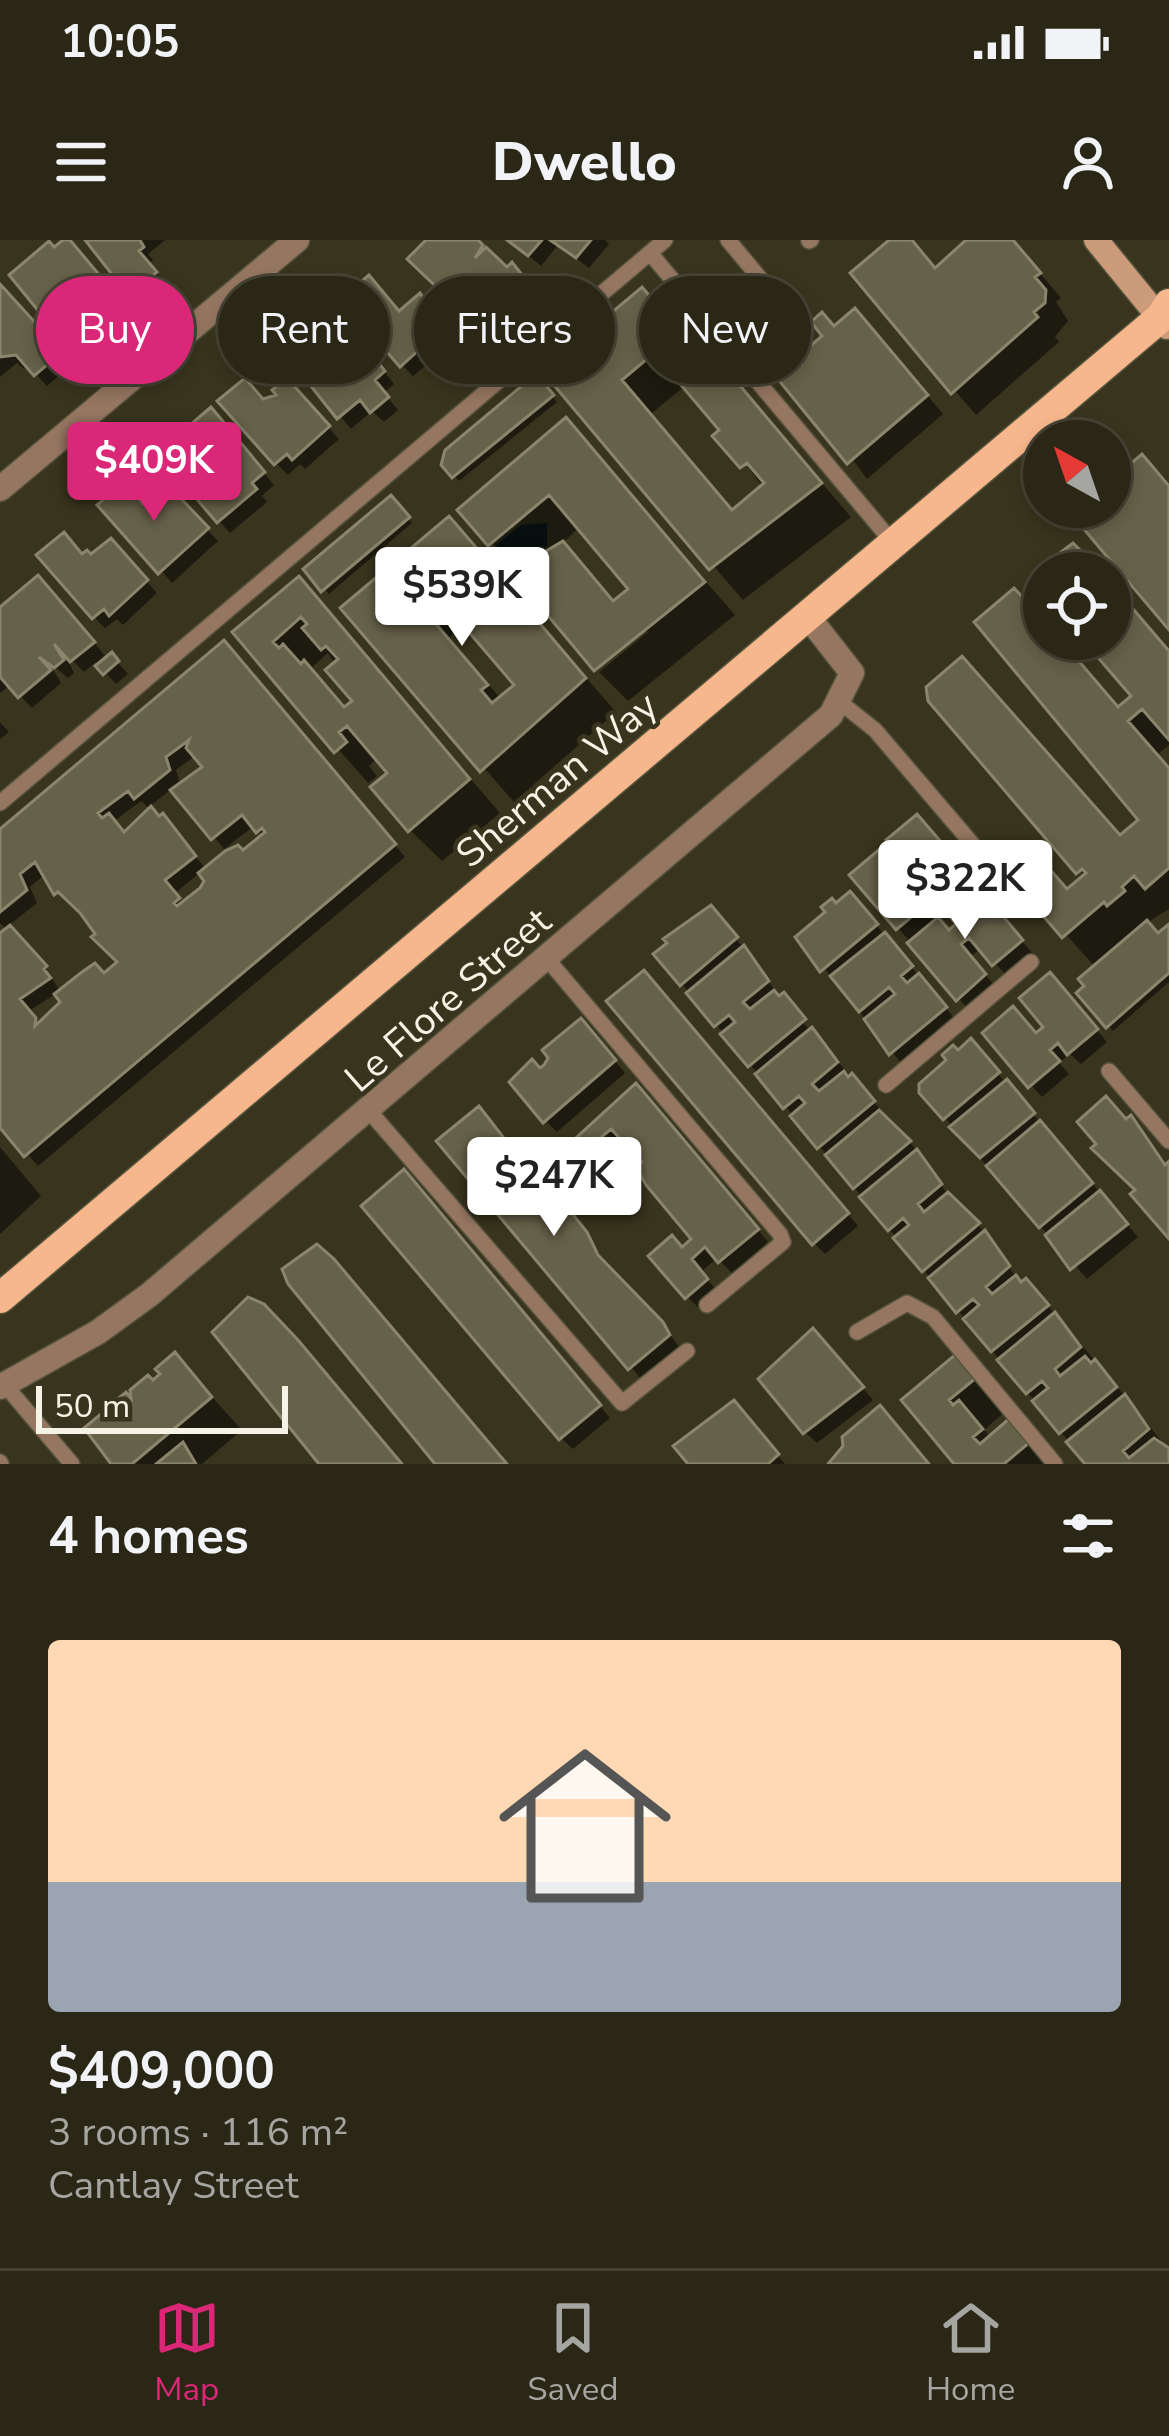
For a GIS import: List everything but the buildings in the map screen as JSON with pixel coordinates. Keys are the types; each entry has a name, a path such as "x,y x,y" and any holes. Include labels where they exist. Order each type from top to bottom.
{"main road":[{"path":"1096,240 1167,317"},
{"name":"Sherman Way","path":"0,1298 1167,317"}],"street":[{"path":"0,489 297,240"},
{"path":"808,618 849,666 851,681 842,703"},
{"name":"Le Flore Street","path":"2,1386 98,1332 149,1295 370,1112 842,703"}],"lane":[{"path":"0,803 665,240"},
{"path":"728,240 758,276"},
{"path":"650,253 894,544"},
{"path":"842,703 875,730 986,860"},
{"path":"548,959 780,1234 783,1242 707,1305"},
{"path":"886,1085 1031,962"},
{"path":"1109,1071 1169,1141"},
{"path":"370,1112 622,1403 687,1352"},
{"path":"857,1332 907,1303 933,1317 1055,1464"},
{"path":"2,1386 72,1464"}],"shaded area":[{"path":"547,523 547,546 533,547 512,564 496,545 521,525"},
{"path":"477,563 492,580 471,599 467,614 446,609 453,585"}]}
